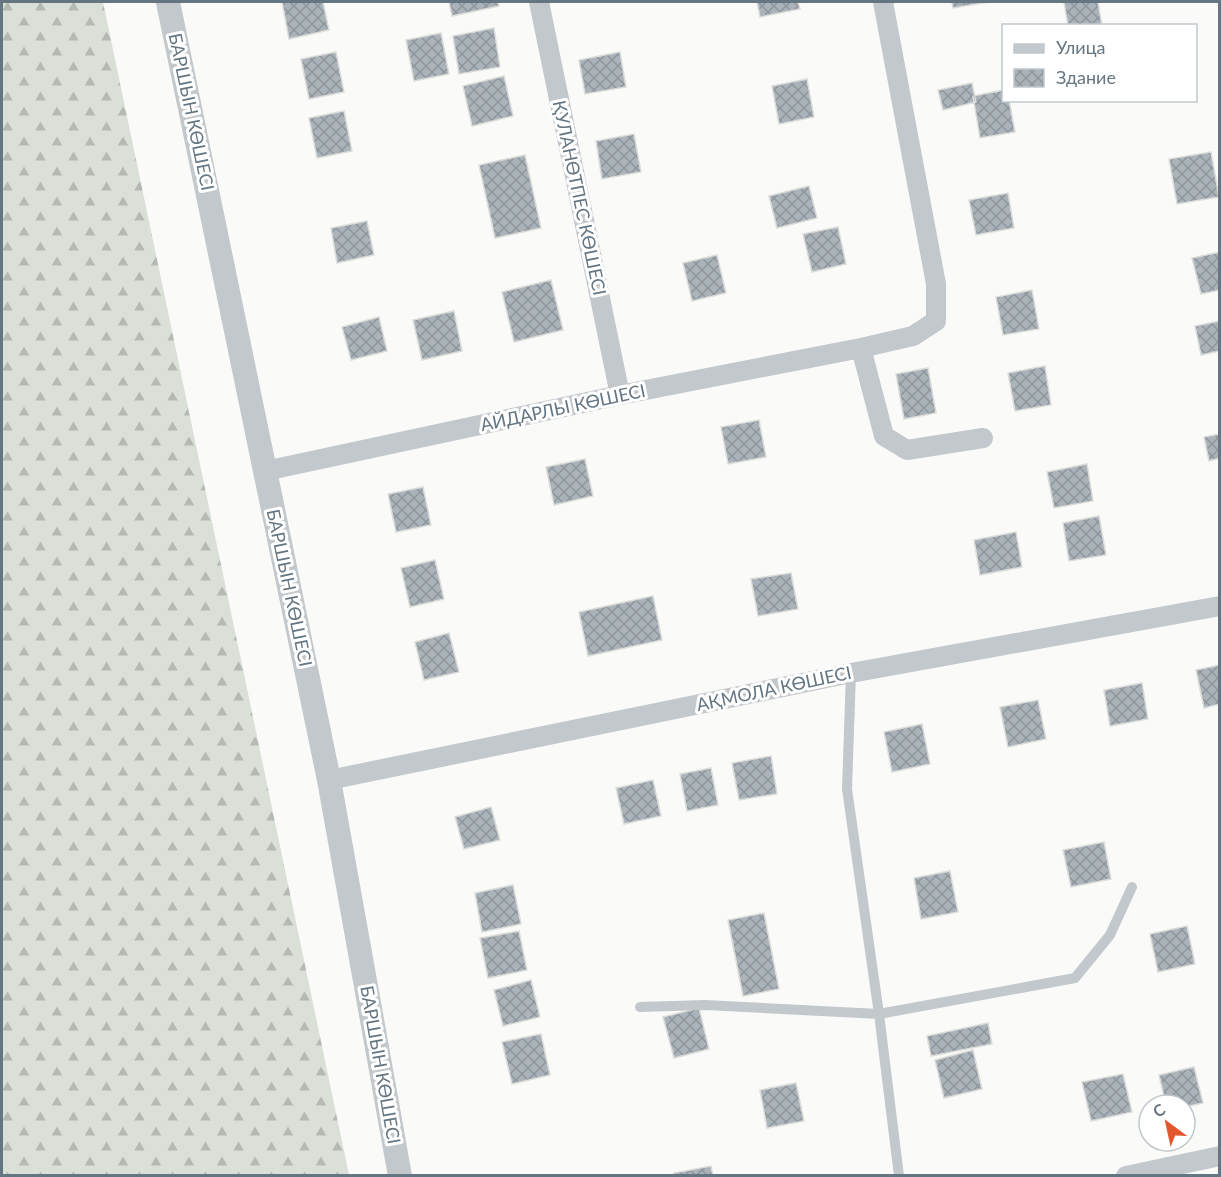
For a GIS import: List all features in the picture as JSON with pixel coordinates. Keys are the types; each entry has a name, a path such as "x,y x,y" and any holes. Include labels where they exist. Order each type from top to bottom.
{"street":[{"name":"БАРШЫН КӨШЕСІ","path":"168,2 329,780 400,1176"},
{"name":"ҚУЛАНӨТПЕС КӨШЕСІ","path":"539,2 620,395"},
{"name":"АЙДАРЛЫ КӨШЕСІ","path":"265,471 620,395 861,348 913,336 936,321 936,284 883,2"},
{"path":"861,348 884,436 894,445 907,450 983,438"},
{"name":"АҚМОЛА КӨШЕСІ","path":"329,780 851,673 1220,606"},
{"path":"1126,1176 1220,1156"}],"lane":[{"path":"851,673 846,789 879,1014 899,1176"},
{"path":"640,1007 705,1005 879,1014 1075,978 1110,935 1132,887"}],"green space":[{"path":"2,2 103,2 349,1175 2,1175"}],"building":[{"path":"282,2 323,2 329,30 289,39"},
{"path":"449,2 498,2 499,6 452,16"},
{"path":"757,2 798,2 800,9 760,17"},
{"path":"952,2 989,2 953,8"},
{"path":"1064,2 1098,2 1102,24 1068,24"},
{"path":"494,28 500,67 459,74 453,36"},
{"path":"441,33 449,74 414,81 406,40"},
{"path":"336,52 344,92 309,99 301,59"},
{"path":"620,52 626,87 585,94 579,60"},
{"path":"504,76 513,116 472,126 463,86"},
{"path":"807,79 814,117 779,124 772,86"},
{"path":"972,83 976,102 943,110 938,90"},
{"path":"1002,90 1002,102 1009,102 1015,132 980,138 973,96"},
{"path":"344,111 352,151 317,158 309,118"},
{"path":"634,134 641,172 602,179 596,141"},
{"path":"1211,152 1219,197 1177,204 1169,159"},
{"path":"525,155 541,228 495,238 479,165"},
{"path":"809,186 817,218 777,228 769,196"},
{"path":"1008,193 1014,228 976,235 969,200"},
{"path":"367,221 374,255 337,263 331,228"},
{"path":"838,227 846,264 812,272 803,234"},
{"path":"1220,252 1220,290 1201,294 1192,258"},
{"path":"717,255 726,293 692,301 683,263"},
{"path":"551,280 563,330 514,342 502,292"},
{"path":"1032,290 1039,329 1003,335 996,297"},
{"path":"454,311 462,351 422,360 413,320"},
{"path":"379,317 387,351 351,360 342,327"},
{"path":"1220,321 1220,351 1201,355 1195,326"},
{"path":"1045,366 1051,405 1015,411 1008,373"},
{"path":"928,368 936,413 904,419 896,374"},
{"path":"759,420 766,457 728,464 721,427"},
{"path":"1220,434 1220,458 1209,461 1204,437"},
{"path":"585,459 593,496 554,505 546,467"},
{"path":"1087,464 1093,501 1054,508 1047,472"},
{"path":"423,487 431,525 396,532 388,494"},
{"path":"1099,516 1106,555 1069,561 1063,523"},
{"path":"1016,532 1022,567 980,575 974,540"},
{"path":"435,560 444,599 410,607 401,568"},
{"path":"791,573 798,609 758,616 751,579"},
{"path":"653,596 662,640 588,656 579,612"},
{"path":"449,633 459,672 424,680 415,642"},
{"path":"1220,665 1220,704 1204,708 1196,670"},
{"path":"1142,683 1148,719 1110,726 1104,690"},
{"path":"1038,700 1046,739 1008,747 1000,707"},
{"path":"922,724 930,764 892,772 884,732"},
{"path":"771,756 777,794 739,800 732,763"},
{"path":"711,768 718,805 687,811 680,774"},
{"path":"653,780 661,816 624,824 616,788"},
{"path":"491,807 500,840 464,849 455,817"},
{"path":"1104,842 1111,879 1071,887 1063,850"},
{"path":"950,871 958,912 921,919 914,878"},
{"path":"513,885 521,924 482,932 475,893"},
{"path":"764,913 779,989 743,996 728,920"},
{"path":"1187,926 1195,964 1158,972 1150,934"},
{"path":"519,931 527,970 488,978 480,938"},
{"path":"531,980 540,1017 503,1026 494,990"},
{"path":"699,1008 709,1049 674,1058 663,1017"},
{"path":"988,1023 992,1044 931,1056 927,1036"},
{"path":"541,1034 550,1075 512,1084 502,1042"},
{"path":"973,1050 982,1089 944,1098 935,1060"},
{"path":"1194,1067 1203,1103 1197,1104 1197,1093 1163,1093 1159,1075"},
{"path":"1123,1074 1132,1112 1091,1121 1082,1082"},
{"path":"796,1083 804,1121 767,1128 760,1090"},
{"path":"711,1166 713,1176 674,1176 674,1173"}]}
